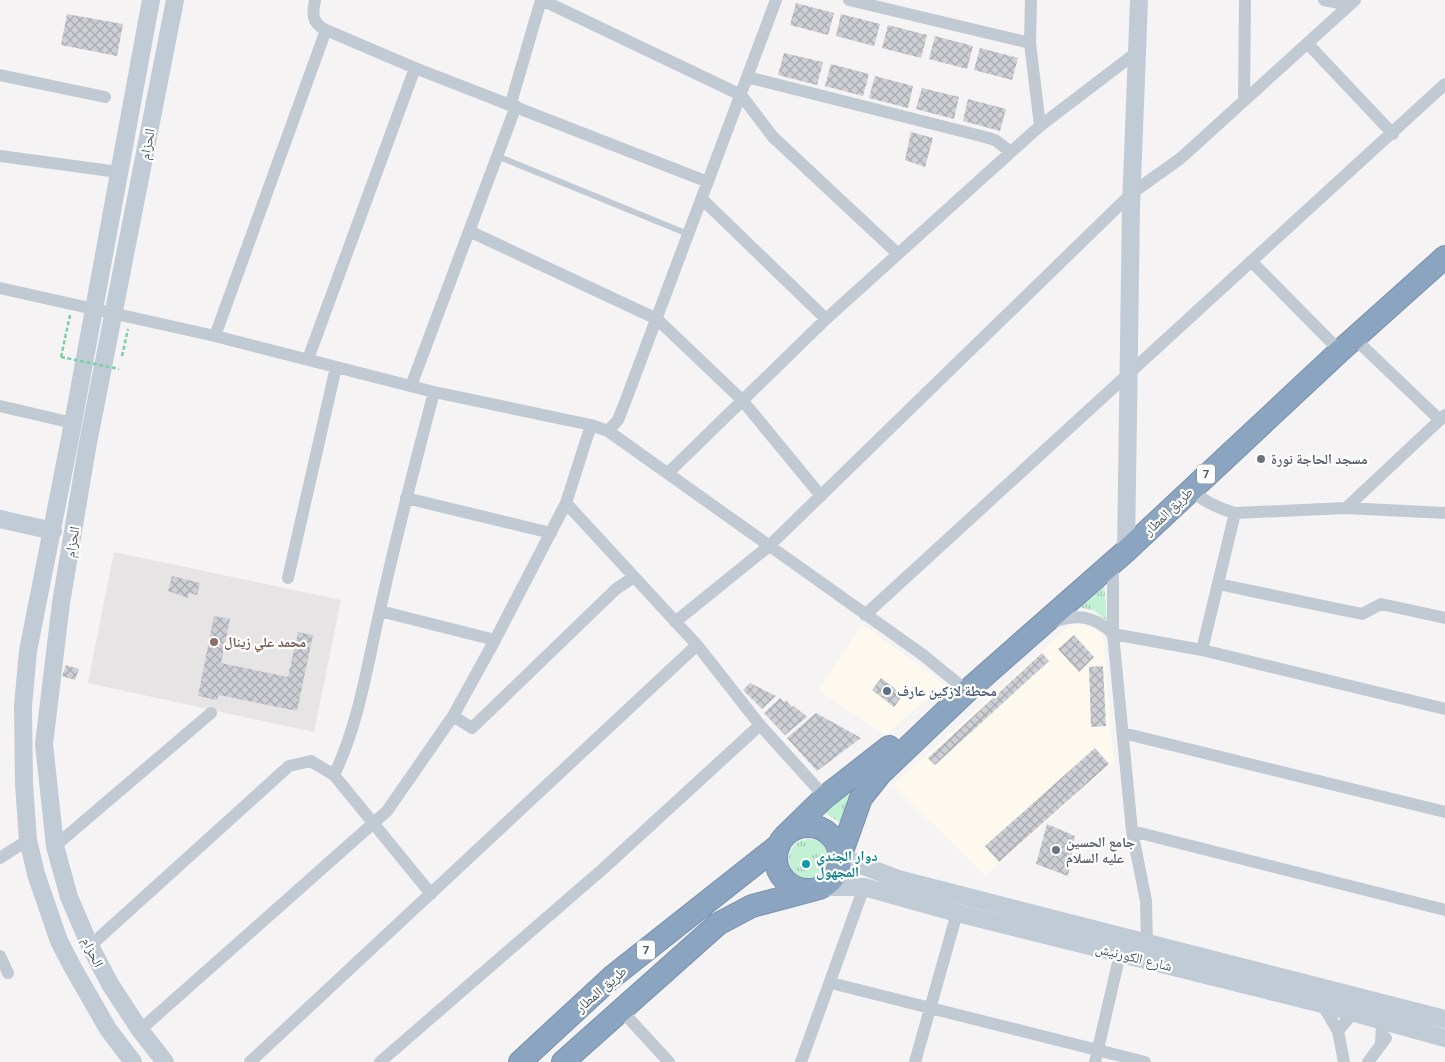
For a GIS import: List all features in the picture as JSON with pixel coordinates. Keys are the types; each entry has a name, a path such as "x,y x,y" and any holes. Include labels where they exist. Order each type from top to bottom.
{"highway":[{"name":"طريق المطار","path":"840,857 856,810 866,790 934,722 1045,624 1347,344 1445,258"},
{"name":"طريق المطار","path":"520,1062 612,977 782,841 825,797 916,724 924,721 934,722"},
{"path":"800,828 819,829 833,840 840,857 835,875 818,888 797,888 785,880 777,863 782,841 800,828"},
{"name":"7","path":"563,1062 728,918 752,906 818,888"}],"main road":[{"name":"الحزام","path":"132,1062 91,1002 59,941 28,840 22,739 23,686 28,651 74,424 93,308 151,0"},
{"name":"الحزام","path":"165,1062 140,1030 110,984 90,946 69,897 56,846 44,744 63,593 87,448 122,315 176,0"},
{"path":"1119,556 1128,373 1139,0"},
{"path":"0,519 53,531"},
{"name":"شارع الكورنيش","path":"840,857 898,879 1147,943 1355,1005 1384,1018 1445,1038"},
{"name":"شارع الكورنيش","path":"818,888 864,887 957,913 1322,1004 1396,1007 1445,1018"}],"street":[{"path":"314,0 313,18 317,26 415,68 708,182"},
{"path":"411,386 497,156 513,105 541,0 741,95 773,137 898,254"},
{"path":"608,431 621,412 776,0"},
{"path":"849,0 1030,43"},
{"path":"1031,0 1030,43 1040,126"},
{"path":"1244,101 1245,0"},
{"path":"1324,0 1352,3"},
{"path":"675,622 769,546 1132,192 1181,158 1352,3"},
{"path":"215,336 326,30"},
{"path":"1308,44 1393,134"},
{"path":"668,473 826,319 1010,152 1040,126 1137,52"},
{"path":"308,360 415,68"},
{"path":"0,75 105,97"},
{"path":"747,77 990,139 1010,152"},
{"path":"865,615 1128,373 1393,134 1445,84"},
{"path":"0,156 118,172"},
{"path":"702,198 826,319"},
{"path":"469,231 657,319 742,400 821,496"},
{"path":"1251,261 1347,344 1443,417 1346,508"},
{"path":"0,288 215,336 434,392 591,425 608,431 936,664 967,691"},
{"path":"288,578 336,367"},
{"path":"334,775 345,751 358,710 406,498 434,392"},
{"path":"0,406 74,424"},
{"path":"140,1030 387,811 453,716 495,640 566,504 591,425"},
{"path":"1191,490 1202,500 1219,509 1235,513 1346,508 1445,513"},
{"path":"406,498 551,533"},
{"path":"566,504 698,645 760,724 825,797"},
{"path":"1202,650 1235,513"},
{"path":"1119,556 1113,634 1132,831 1146,901 1147,943"},
{"path":"453,716 472,728 616,589 634,577"},
{"path":"1218,584 1362,614 1381,604 1445,618"},
{"path":"380,611 495,640"},
{"path":"1045,624 1079,616 1094,620 1113,634 1202,650 1445,709"},
{"path":"250,1062 698,645"},
{"path":"56,846 210,713"},
{"path":"380,1062 604,868 760,724"},
{"path":"1123,733 1445,812"},
{"path":"90,946 289,766 311,760 334,775 431,894"},
{"path":"1132,831 1445,910"},
{"path":"0,858 28,840"},
{"path":"801,1062 864,887"},
{"path":"915,1062 957,913"},
{"path":"1095,1062 1120,954"},
{"path":"0,956 8,973"},
{"path":"830,983 930,1010 1098,1049 1144,1062"},
{"path":"1322,1004 1338,1031 1344,1062"},
{"path":"1338,1031 1355,1005"},
{"path":"1368,1062 1381,1044 1384,1018 1396,1007"},
{"path":"621,1010 668,1062"}],"lane":[{"path":"497,156 688,234"}],"path":[{"path":"72,304 62,358 119,369"},
{"path":"122,315 122,354"}],"shaded area":[{"name":"محمد علي زينال","path":"114,552 341,600 314,732 88,683"},
{"path":"1077,623 1099,631 1103,639 1114,762 985,876 893,785 1068,627"},
{"path":"862,624 944,684 886,735 818,690"}],"green space":[{"path":"1104,583 1107,621 1095,611 1079,607"},
{"path":"863,778 842,824 824,812"},
{"path":"813,839 820,842 826,848 829,859 828,867 820,876 813,879 805,879 798,876 790,867 789,855 792,848 801,840"}],"building":[{"path":"796,3 834,13 828,35 790,25"},
{"path":"67,14 123,24 117,56 61,45"},
{"path":"841,14 880,24 874,46 836,36"},
{"path":"888,25 927,35 921,58 882,48"},
{"path":"935,36 973,46 967,69 929,59"},
{"path":"980,48 1018,58 1012,80 974,70"},
{"path":"784,53 823,62 817,85 778,75"},
{"path":"831,64 869,74 863,96 825,86"},
{"path":"875,76 913,86 908,108 869,98"},
{"path":"922,88 959,97 954,119 916,109"},
{"path":"968,99 1006,109 1000,131 963,121"},
{"path":"911,132 933,138 925,167 905,160"},
{"path":"172,576 200,583 197,595 189,593 188,598 168,591"},
{"path":"214,616 230,619 221,663 288,677 298,632 313,635 297,711 219,695 217,700 198,696"},
{"path":"1074,635 1094,657 1079,672 1058,649"},
{"path":"1042,653 1049,661 935,765 928,758"},
{"path":"66,665 79,669 75,680 62,676"},
{"path":"1103,666 1106,726 1091,727 1089,667"},
{"path":"881,678 903,695 894,707 872,690"},
{"path":"750,683 776,696 762,709 743,690"},
{"path":"780,698 784,702 786,700 792,707 794,706 807,717 785,735 764,713"},
{"path":"816,713 861,738 817,771 787,738"},
{"path":"1095,748 1109,764 999,862 985,846"},
{"name":"جامع الحسين عليه السلام","path":"1047,824 1075,836 1068,876 1036,864"}],"place":[{"name":"مسجد الحاجة نورة","path":"1261,459"},
{"name":"محمد علي زينال","path":"214,642"},
{"name":"محطة لازكين عارف","path":"887,691"},
{"name":"جامع الحسين عليه السلام","path":"1056,850"},
{"name":"دوار الجندي المجهول","path":"806,864"}]}
